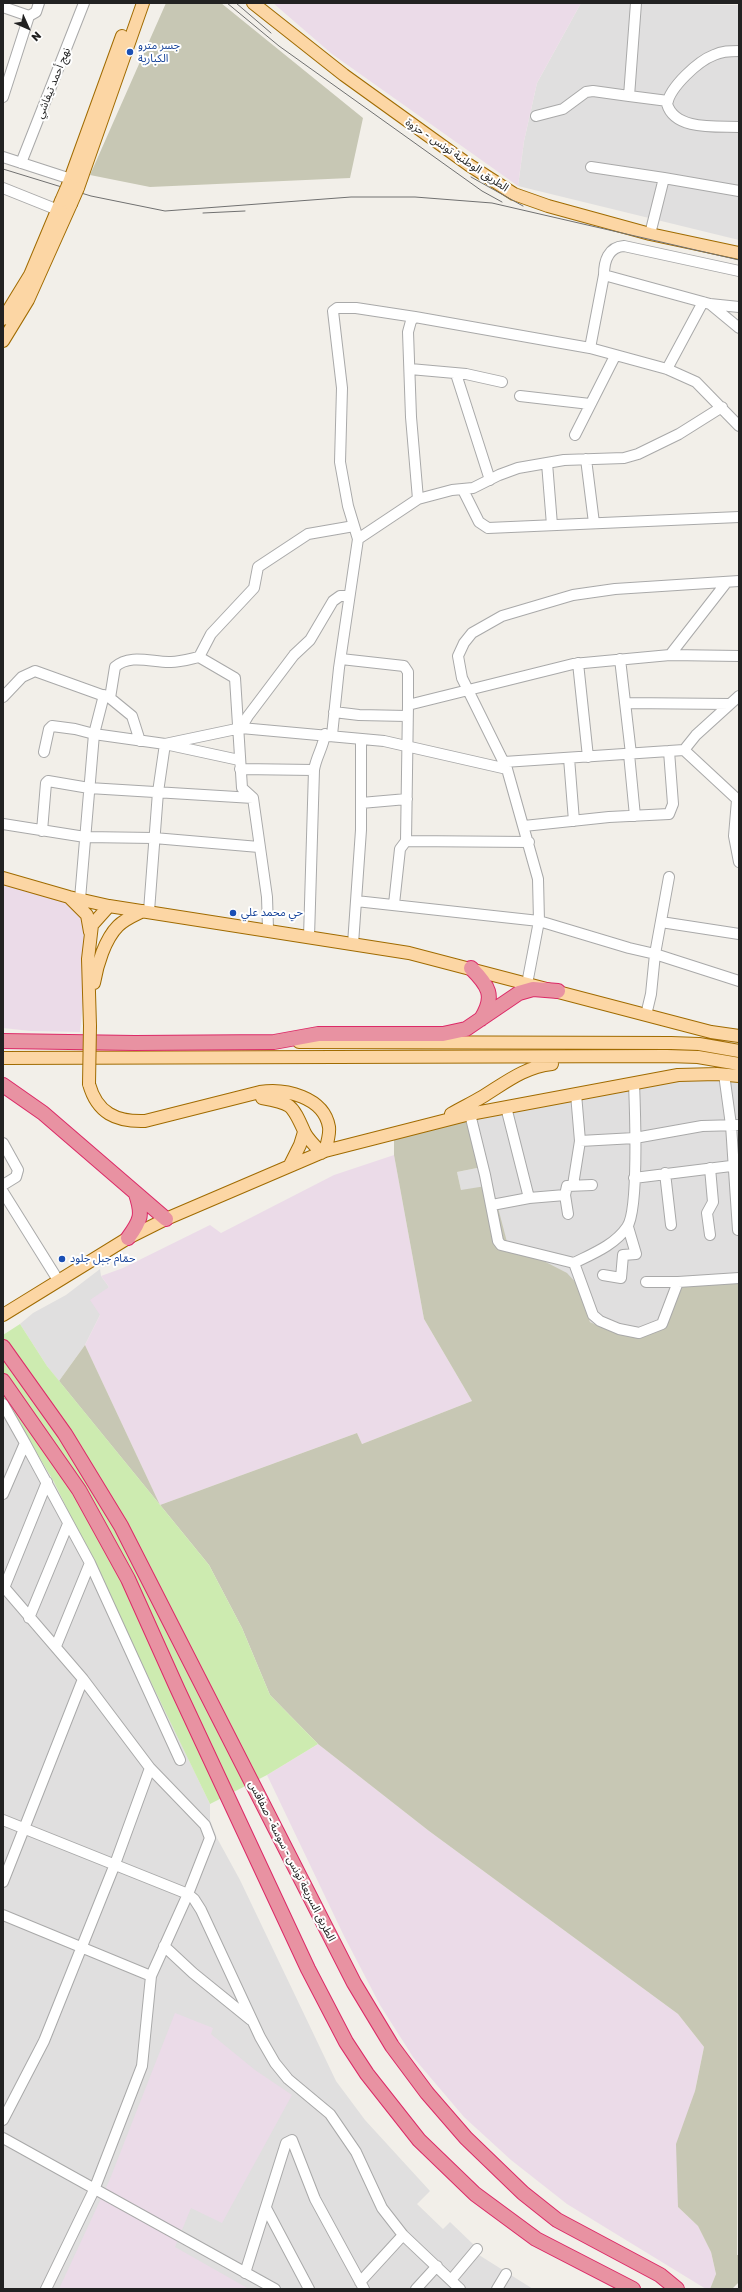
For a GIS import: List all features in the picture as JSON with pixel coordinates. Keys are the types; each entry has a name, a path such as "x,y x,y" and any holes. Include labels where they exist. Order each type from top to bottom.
{"highway":[{"path":"471,968 483,980 490,999 488,1008 480,1021"},
{"path":"3,1041 135,1043 274,1042 318,1034 443,1034 466,1029 480,1021 519,993 533,989 558,991"},
{"path":"3,1085 43,1113 166,1219"},
{"path":"128,1238 139,1222 141,1215 136,1194"},
{"name":"الطريق السريعة تونس - سوسة - صفاقس","path":"3,1347 65,1434 121,1526 354,1982 376,2021 409,2070 466,2138 534,2203 570,2228 660,2275 677,2289"},
{"path":"3,1380 79,1490 128,1579 177,1688 324,2002 346,2042 367,2074 419,2140 475,2194 536,2240 633,2289"}],"main road":[{"path":"74,183 134,3"},
{"path":"3,341 7,318 64,207 74,183 143,3"},
{"name":"الطريق الوطنية تونس - حزوة","path":"253,3 344,75 469,165 508,190 526,199 548,206 650,234 739,253"},
{"path":"3,878 74,898 110,906 268,929 309,938 409,953 711,1032 739,1036"},
{"path":"74,898 87,915 90,938"},
{"path":"110,906 95,920 90,938 88,959 91,1004 89,1084 93,1097 104,1110 118,1119 145,1121 249,1095 275,1091 298,1095 309,1100 326,1117 329,1128 323,1152"},
{"path":"110,906 112,921 110,938"},
{"path":"91,1004 98,964 110,938 118,926 146,911"},
{"path":"274,1042 671,1043 699,1044 739,1051"},
{"path":"3,1058 602,1058 667,1056 698,1057 739,1064"},
{"path":"436,1122 482,1097 514,1076 537,1065 602,1058"},
{"path":"4,1313 128,1238 166,1219 323,1152 470,1114 634,1083 678,1075 724,1074 739,1076"},
{"path":"249,1095 277,1099 294,1109 301,1122 304,1132 323,1152"},
{"path":"290,1165 300,1145 304,1132"}],"street":[{"path":"3,97 29,16 36,12 39,3"},
{"name":"نهج أحمد تيفاشي","path":"21,163 84,3"},
{"path":"629,96 636,3"},
{"path":"3,7 29,16"},
{"path":"739,51 719,53 708,58 679,82 668,101 669,110 680,120 701,125 739,127"},
{"path":"536,116 563,109 586,92 593,91 668,101"},
{"path":"3,157 74,183"},
{"path":"591,167 739,191"},
{"path":"650,234 664,178"},
{"path":"4,190 64,207"},
{"path":"590,348 605,263 610,251 617,247 624,246 739,271"},
{"path":"604,275 707,303 739,307"},
{"path":"707,303 739,328"},
{"path":"668,370 707,303"},
{"path":"309,938 314,770 318,755 323,749 328,735 334,712 340,659 358,539 348,506 340,462 342,388 333,311 337,308 356,308 415,317 590,348 668,370 696,382 739,426"},
{"path":"415,317 411,321 408,332 412,431 418,499"},
{"path":"575,435 616,356"},
{"path":"410,369 456,374 502,382"},
{"path":"456,374 490,480"},
{"path":"520,396 590,404"},
{"path":"358,539 418,499 452,490 463,490 490,480 507,471 547,463 586,459 624,458 638,454 679,434 722,407"},
{"path":"586,459 594,523"},
{"path":"547,463 552,525"},
{"path":"463,490 482,526 488,528 739,517"},
{"path":"199,657 211,634 254,588 258,567 308,534 354,526"},
{"path":"527,984 539,921 538,879 529,842 505,766 467,690 458,667 458,656 464,643 472,633 502,616 527,607 594,591 739,581"},
{"path":"670,655 726,583"},
{"path":"239,728 294,655 310,640 333,601 340,596 349,596"},
{"path":"408,704 578,663 670,655 739,656"},
{"path":"74,898 85,837 94,734 107,696 113,671 118,664 148,660 174,662 199,657 235,678 242,788 253,798 267,897 268,929"},
{"path":"340,659 404,666 408,672 409,745 406,841 400,849 394,904"},
{"path":"620,659 635,816"},
{"path":"578,663 588,757"},
{"path":"3,697 22,677 35,671 107,696 132,716 140,741"},
{"path":"684,750 696,735 739,696"},
{"path":"625,703 730,704"},
{"path":"334,712 359,715 408,716"},
{"path":"44,752 49,730 52,726 75,729 94,734 165,744 240,765 314,770"},
{"path":"165,744 239,728 328,735 409,745 505,766 569,758 684,750 738,800 734,836 739,862"},
{"path":"353,944 361,803 361,740"},
{"path":"146,911 158,792 165,744"},
{"path":"524,826 635,816 663,815 671,812 673,804 669,751"},
{"path":"569,758 574,821"},
{"path":"42,831 47,781 89,788 253,798"},
{"path":"361,803 408,799"},
{"path":"3,824 85,837 154,838 260,848"},
{"path":"406,841 529,842"},
{"path":"646,1015 652,994 656,954 669,877"},
{"path":"356,901 539,921 629,948 656,954 739,981"},
{"path":"661,922 739,934"},
{"path":"724,1074 735,1125 738,1230"},
{"path":"603,1275 621,1278 623,1256 636,1254 628,1227 631,1214 634,1178 634,1083"},
{"path":"573,1185 580,1141 576,1094"},
{"path":"506,1107 529,1198"},
{"path":"470,1114 492,1206 498,1241 501,1245 574,1263 603,1248 628,1227"},
{"path":"580,1141 635,1138 702,1126 735,1125"},
{"path":"3,1143 18,1170 16,1177 3,1185"},
{"path":"634,1178 736,1165"},
{"path":"710,1168 713,1202 708,1212 710,1235"},
{"path":"665,1174 672,1225"},
{"path":"568,1214 565,1195 567,1186 592,1185"},
{"path":"3,1192 58,1280"},
{"path":"492,1206 529,1198 565,1195"},
{"path":"574,1263 593,1315 606,1324 629,1331 646,1332 662,1324 678,1282"},
{"path":"646,1282 678,1282 738,1278"},
{"path":"5,1411 47,1482 90,1564 180,1760"},
{"path":"3,1494 25,1443"},
{"path":"46,2289 94,2190 142,2066 151,1976 188,1894 210,1838 210,1834 205,1825 150,1768 83,1679 56,1646 29,1618 4,1587 47,1482"},
{"path":"29,1618 68,1524"},
{"path":"56,1646 90,1564"},
{"path":"3,1882 83,1679"},
{"path":"3,2120 44,2041 115,1864 150,1768"},
{"path":"3,1820 188,1894 194,1899 202,1910 253,2021 275,2063 288,2079 330,2114 356,2152 382,2208 403,2235 460,2289"},
{"path":"3,1915 151,1976"},
{"path":"164,1946 194,1973 253,2021"},
{"path":"3,2138 245,2274 275,2289"},
{"path":"245,2274 286,2143 292,2140 315,2199 362,2286 403,2235"},
{"path":"266,2208 309,2289"},
{"path":"451,2280 477,2249"},
{"path":"416,2289 437,2266"},
{"path":"497,2289 506,2274"}],"shaded area":[{"path":"166,3 221,3 363,118 350,178 150,187 90,175"},
{"path":"273,3 581,3 537,83 524,141 518,186 332,54"},
{"path":"581,3 739,5 739,240 518,186 524,141 537,83"},
{"path":"3,882 70,903 81,917 84,936 85,984 80,1032 30,1031 3,1028"},
{"path":"679,1078 713,1079 739,1082 739,1284 734,1282 665,1325 637,1335 604,1329 590,1322 582,1298 507,1242 461,1190 457,1172 487,1166 475,1117"},
{"path":"475,1117 487,1166 457,1172 461,1190 492,1185 507,1242 567,1273 578,1285 590,1322 605,1329 637,1335 665,1325 681,1286 734,1282 739,1284 737,2255 739,2255 739,2282 732,2289 710,2289 716,2274 711,2252 698,2226 678,2207 676,2144 695,2091 704,2047 678,2014 429,1831 318,1744 270,1695 242,1628 209,1565 160,1505 357,1433 362,1444 472,1401 424,1319 394,1155 394,1136"},
{"path":"394,1155 424,1319 472,1401 362,1444 357,1433 160,1505 85,1345 100,1315 90,1300 109,1287 101,1276 123,1268 210,1225 221,1233 334,1175"},
{"path":"100,1269 101,1276 109,1287 100,1315 85,1345 59,1381 47,1366 20,1324 33,1313 66,1295"},
{"path":"85,1345 160,1505 59,1381"},
{"path":"3,1405 32,1445 54,1482 100,1575 210,1804 210,1820 217,1838 240,1880 336,2081 365,2120 430,2191 417,2204 443,2229 450,2222 474,2245 479,2255 533,2289 3,2289"},
{"path":"318,1744 429,1831 678,2014 704,2047 695,2091 678,2207 698,2226 711,2252 716,2274 710,2289 706,2289 567,2204 511,2160 464,2117 413,2057 380,2005 344,1936 267,1775"},
{"path":"175,2013 213,2028 211,2034 255,2070 292,2095 222,2223 191,2208 175,2247 249,2289 59,2289 110,2179"}],"green space":[{"path":"20,1324 47,1366 209,1565 242,1628 270,1695 318,1744 267,1775 210,1804 54,1482 32,1445 3,1405 3,1335"}],"tram line":[{"path":"227,3 279,46 482,191 502,202"},
{"path":"236,3 271,33"},
{"path":"3,169 91,196 165,211 351,197 415,197 492,203 739,260"},
{"path":"471,177 523,206"},
{"path":"203,213 245,211"}],"place":[{"name":"جسر مترو الكبارية","path":"130,52"},
{"name":"حي محمد علي","path":"233,913"},
{"name":"حمّام جبل جلود","path":"62,1259"}]}
